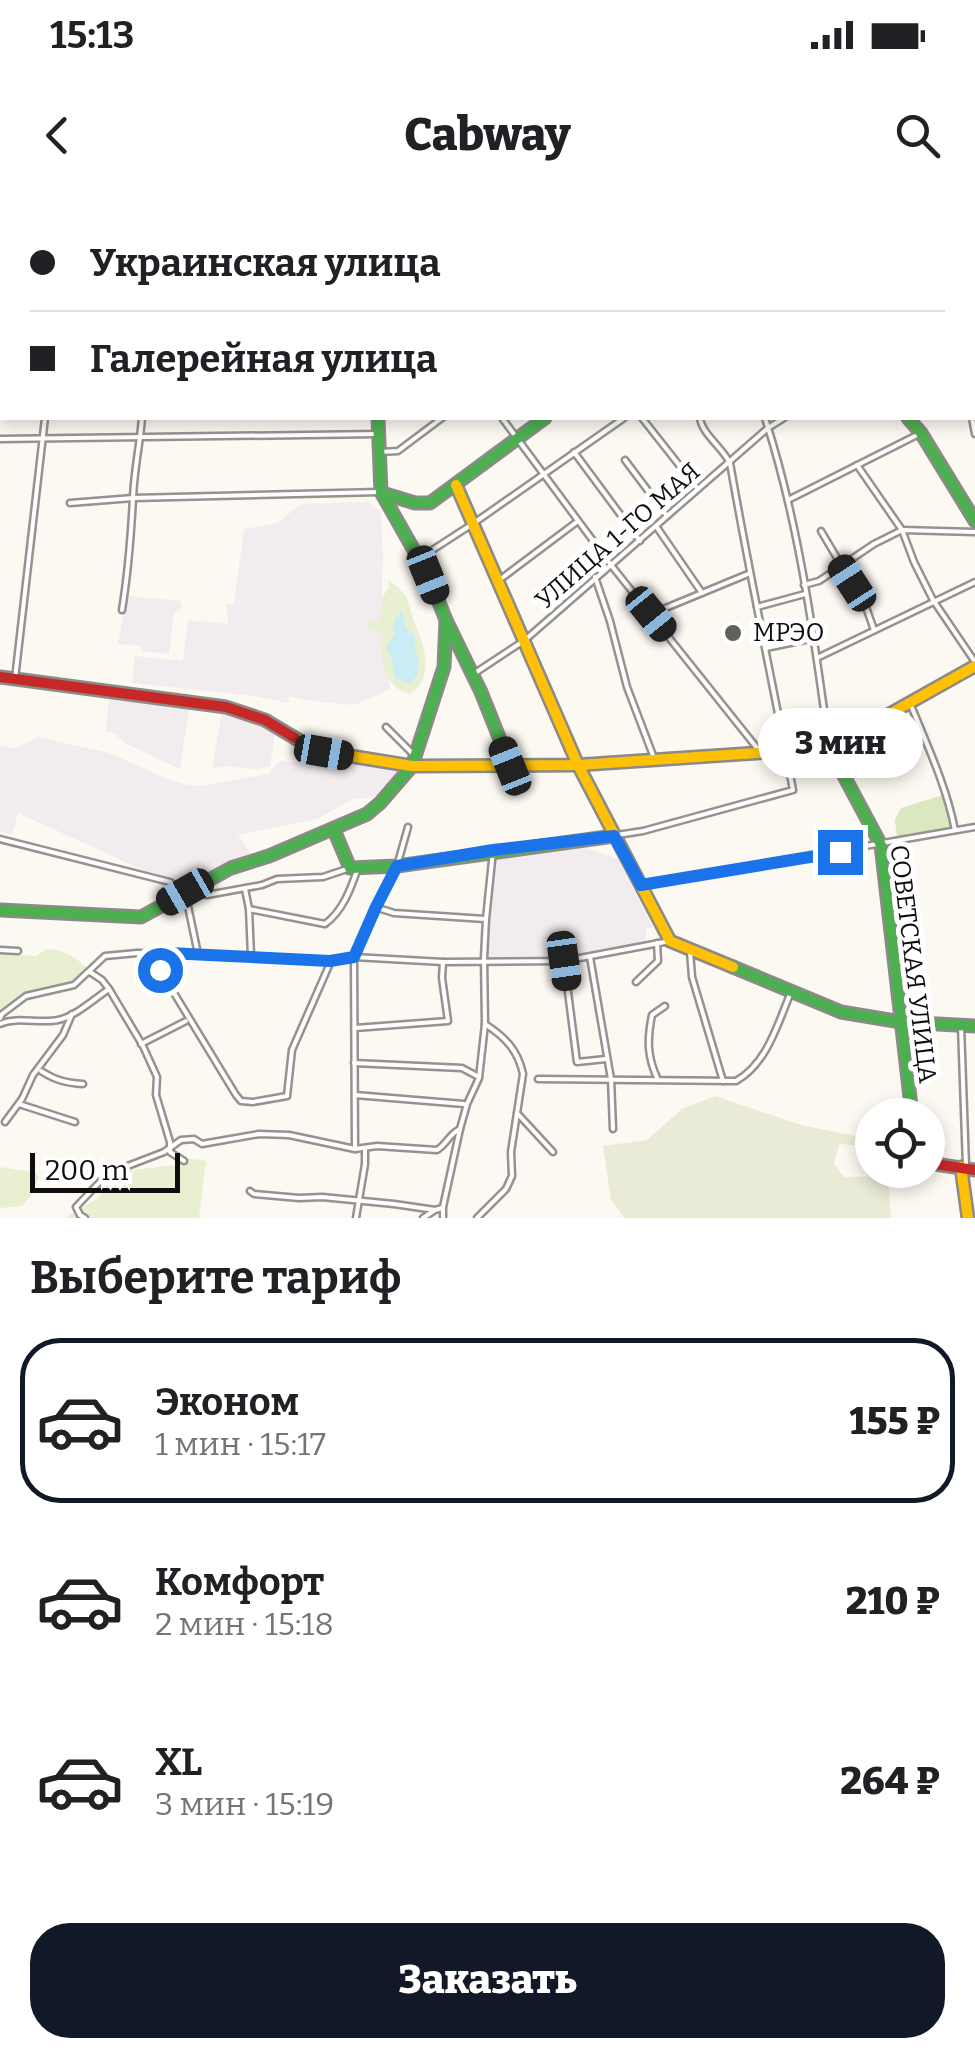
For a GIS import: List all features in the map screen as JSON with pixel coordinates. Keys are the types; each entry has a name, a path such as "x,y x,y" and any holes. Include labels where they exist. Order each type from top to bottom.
{"main road":[{"path":"378,420 381,492 420,558 510,766"},
{"path":"381,492 416,503 430,503 542,420"},
{"path":"910,420 975,520"},
{"path":"456,486 578,765 641,885 664,942 841,1012 901,1022 975,1026"},
{"path":"0,910 141,917 230,868 367,814 413,760 424,734 444,667 446,620"},
{"path":"0,678 226,707 255,716 324,752 510,766 830,748 974,664"},
{"name":"СОВЕТСКАЯ УЛИЦА","path":"830,748 880,845 910,1098"},
{"path":"334,830 354,868 397,866 614,836"},
{"path":"968,1169 968,1218"}],"street":[{"path":"15,679 45,420"},
{"path":"122,610 142,420"},
{"path":"379,452 398,452 439,420"},
{"path":"503,420 611,565 761,752"},
{"path":"420,558 621,420"},
{"path":"644,420 698,489"},
{"path":"614,836 792,790 730,463 700,420"},
{"name":"СОВЕТСКАЯ УЛИЦА","path":"765,420 788,500 830,748"},
{"name":"УЛИЦА 1-ГО МАЯ","path":"472,675 525,640 781,420"},
{"path":"788,500 921,433"},
{"path":"0,439 378,434"},
{"path":"574,452 640,541"},
{"path":"624,460 667,516"},
{"path":"856,465 902,530 933,600 974,664"},
{"path":"70,503 381,492"},
{"path":"498,581 578,522"},
{"path":"656,526 702,594"},
{"path":"804,585 819,581 902,530 975,532"},
{"path":"822,531 866,608 874,630"},
{"path":"651,614 749,574"},
{"path":"595,578 627,687 654,759"},
{"path":"817,658 975,582"},
{"path":"758,607 805,594"},
{"path":"766,648 814,638"},
{"path":"910,703 937,765 956,831"},
{"path":"386,727 413,760"},
{"path":"355,1149 354,957 397,866 408,827"},
{"path":"641,885 975,827"},
{"path":"0,838 207,895 277,879 323,878 354,868"},
{"path":"444,1218 466,1104 479,1078 486,1024 484,960 493,850"},
{"path":"248,909 325,924 348,894 354,868"},
{"path":"245,888 251,956"},
{"path":"185,892 198,954"},
{"path":"376,907 394,913 486,919"},
{"path":"109,989 64,1019 0,1021 2,1014 26,996 74,985 105,956 168,953 330,961 354,957 443,962 564,961 664,942 658,961 636,982"},
{"path":"0,950 18,952"},
{"path":"690,951 692,977 723,1082"},
{"path":"168,953 160,970 188,1020 241,1101 253,1102 287,1096 292,1050 330,961"},
{"path":"590,957 611,1079 613,1129"},
{"path":"564,961 577,1062 608,1059"},
{"path":"354,1028 448,1022 443,962"},
{"path":"90,972 109,989 142,1044 157,1077 156,1094 170,1152 184,1161"},
{"path":"538,1080 736,1081 748,1074 771,1041 791,991"},
{"path":"658,1080 649,1060 650,1024 652,1015 665,1006"},
{"path":"5,1122 72,1014"},
{"path":"142,1044 188,1020"},
{"path":"477,1218 506,1189 512,1176 511,1152 522,1074 520,1062 506,1038 486,1024"},
{"path":"961,1026 968,1169"},
{"path":"354,1063 462,1068 479,1078"},
{"path":"39,1070 66,1083 83,1084"},
{"path":"354,1094 466,1104"},
{"path":"18,1104 75,1122"},
{"path":"516,1112 553,1152"},
{"path":"85,1218 76,1207 111,1170 126,1168 181,1140 194,1139 202,1144 259,1134 289,1134 355,1149 377,1146 437,1150 460,1129"},
{"path":"966,1141 975,1141"},
{"path":"356,1218 364,1148"},
{"path":"250,1191 435,1210"},
{"path":"423,1218 443,1208"}],"shaded area":[{"path":"369,502 381,513 381,653 391,689 354,705 289,696 288,703 132,683 135,656 183,661 188,620 228,624 226,604 234,604 244,529 277,523 301,504"},
{"path":"127,596 181,601 181,608 174,614 169,654 118,644"},
{"path":"109,699 189,709 180,769 106,731"},
{"path":"222,712 255,719 275,733 270,766 212,768"},
{"path":"38,737 109,753 187,785 269,774 279,761 314,765 315,759 402,767 374,797 353,799 317,819 238,835 254,858 208,877 172,878 143,870 18,813 12,834 0,832 0,746 16,748"},
{"path":"587,848 618,859 653,928 647,928 645,942 557,958 486,957 494,858"}],"green space":[{"path":"388,579 407,598 424,648 423,678 410,694 388,678 382,661 381,632 368,629 366,624 378,621 389,588"},
{"path":"943,795 951,827 897,838 895,820 901,808"},
{"path":"46,949 69,954 88,969 74,982 29,992 11,1003 0,1018 0,954 36,956"},
{"path":"715,1096 801,1125 855,1136 855,1145 839,1144 834,1164 844,1177 855,1177 855,1188 889,1188 891,1218 624,1218 611,1200 603,1146 647,1140 682,1109"},
{"path":"185,1158 206,1161 199,1218 65,1218 98,1198 116,1172 182,1164"},
{"path":"0,1167 33,1172 39,1177 22,1206 0,1208"}],"water":[{"path":"402,610 405,627 415,636 419,660 417,676 409,683 395,678 386,647 395,634 393,622"}],"traffic: fast":[{"path":"378,420 381,492 428,575 511,767"},
{"path":"382,493 415,503 430,503 542,420"},
{"path":"910,420 975,521"},
{"path":"0,910 141,917 231,868 367,814 412,766 444,667 446,620"},
{"path":"829,748 881,845 910,1098"},
{"path":"334,830 350,868 397,866 614,836"},
{"path":"733,967 841,1012 901,1022 975,1026"}],"traffic: slow":[{"path":"456,485 578,765 670,941 733,967"},
{"path":"295,738 308,746 344,755 412,766 578,765 829,748 975,666"},
{"path":"961,1167 968,1218"}],"traffic: jam":[{"path":"0,677 226,707 265,720 295,738"},
{"path":"945,1166 975,1170"}],"place":[{"name":"МРЭО","path":"733,633"}],"route":[{"path":"160,970 168,953 330,961 354,957 397,866 614,836 641,885 840,852"}]}
